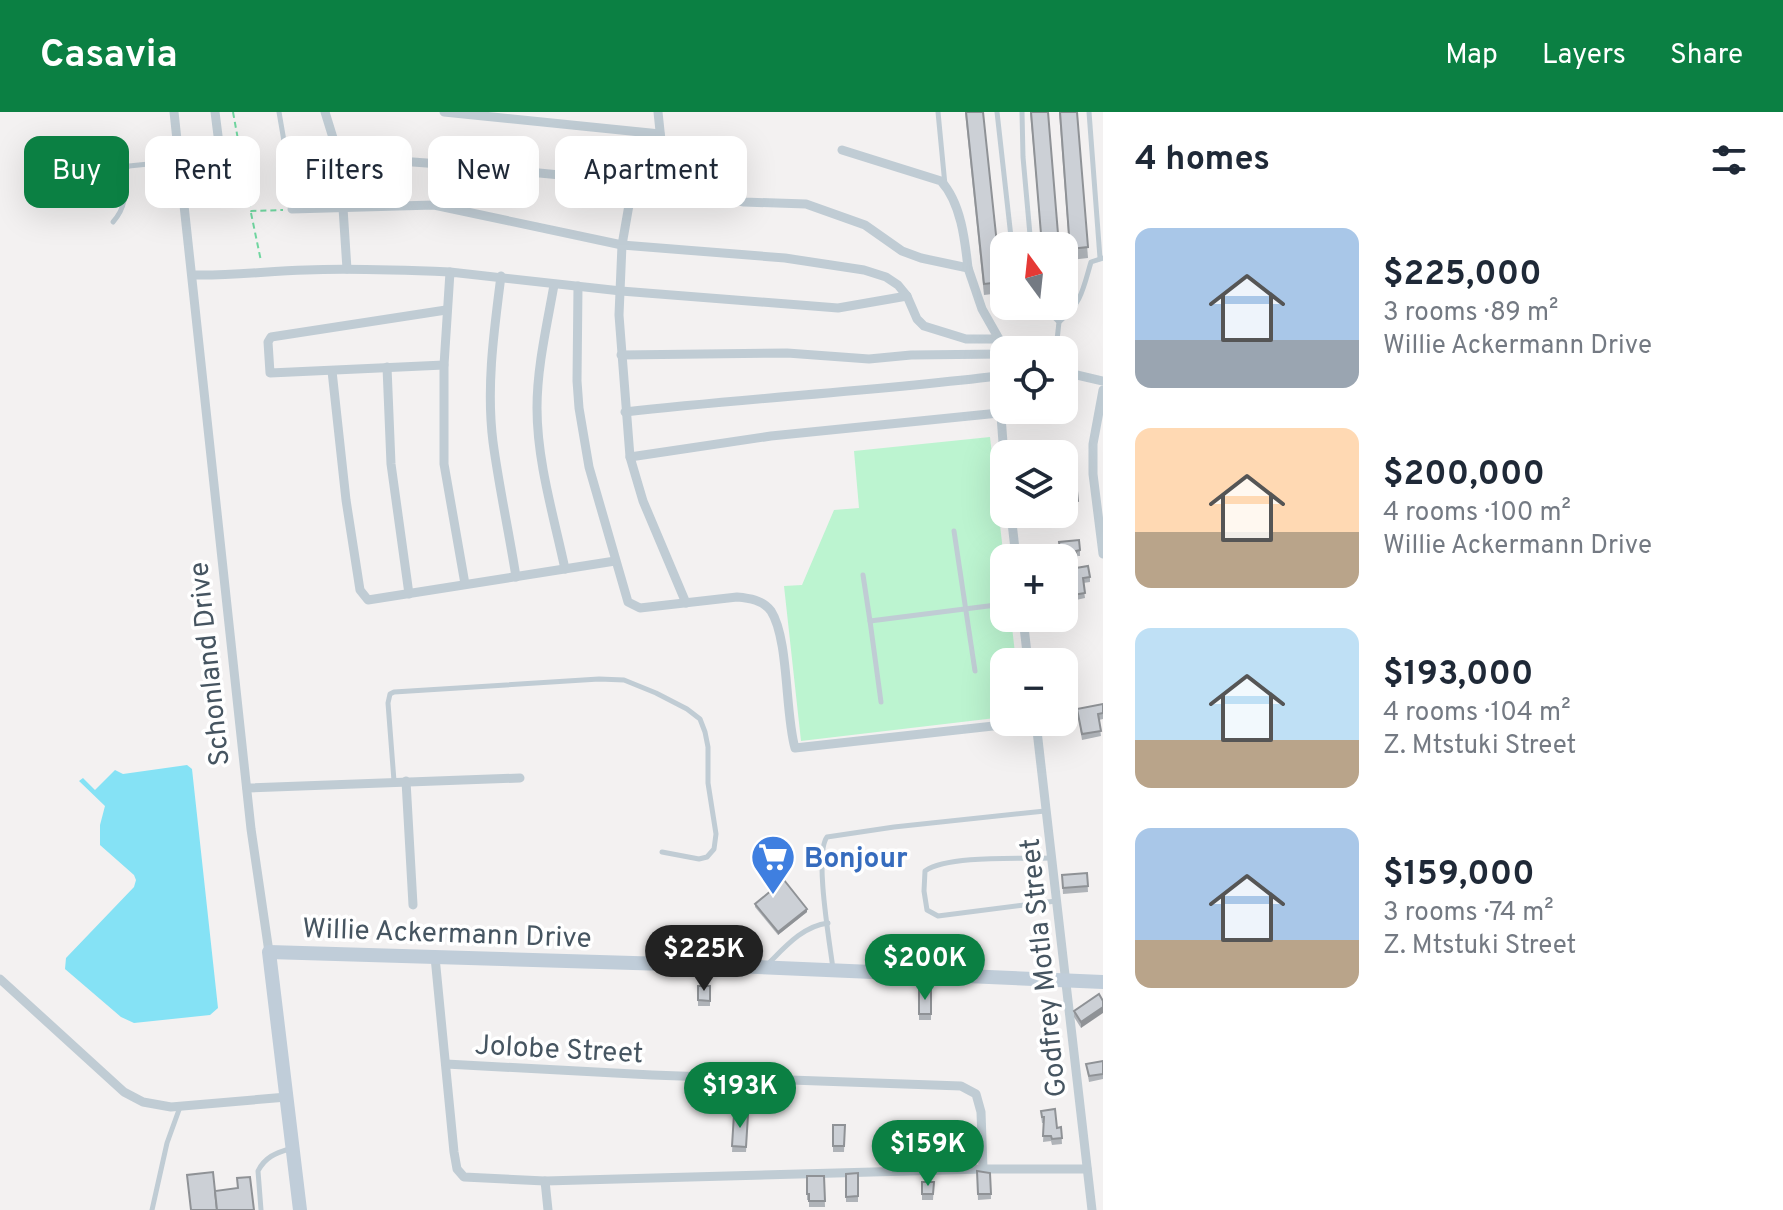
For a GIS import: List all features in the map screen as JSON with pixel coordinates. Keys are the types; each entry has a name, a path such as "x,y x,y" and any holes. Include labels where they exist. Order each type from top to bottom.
{"street":[{"name":"Schonland Drive","path":"174,112 177,136"},
{"path":"215,112 218,136"},
{"path":"325,112 338,154 346,161 413,162 555,175"},
{"path":"444,112 660,134 658,112"},
{"path":"842,150 936,178 945,186 965,236 968,268 982,309 997,336"},
{"path":"747,202 806,204 865,225 902,251 968,268"},
{"path":"412,206 434,205 622,245 785,258 864,270 886,277 898,285 924,326 966,339 990,339"},
{"name":"Schonland Drive","path":"185,208 247,788 300,1210"},
{"path":"292,209 343,208 347,269"},
{"path":"628,208 622,245 621,355 630,457 647,514 686,603"},
{"path":"193,275 237,276 347,269 450,272 554,285 838,308 907,296"},
{"path":"450,272 444,365 444,464 465,584"},
{"path":"501,276 492,351 493,442 516,577"},
{"path":"554,285 538,380 537,410 545,470 565,569"},
{"path":"578,286 579,408 589,467 625,597 632,605 640,608 737,597 752,599 770,611 778,636 795,748 990,726"},
{"path":"444,365 270,373 269,339 446,310"},
{"path":"621,355 787,353 869,359 990,354"},
{"path":"387,367 391,464 409,594"},
{"path":"332,371 346,500 360,590 368,600 615,561"},
{"path":"625,412 771,396 871,391 990,374"},
{"path":"1078,375 1103,381"},
{"path":"1103,390 1093,444 1093,474 1103,554"},
{"path":"630,457 771,436 990,414"},
{"name":"Godfrey Motla Street","path":"1038,736 1092,1210"},
{"path":"247,788 520,778"},
{"path":"406,781 413,905"},
{"name":"Willie Ackermann Drive","path":"269,952 765,967 1103,982"},
{"path":"435,957 457,1169 464,1177 545,1181 1087,1169"},
{"path":"0,979 124,1092 158,1106 287,1097"},
{"name":"Jolobe Street","path":"446,1064 961,1086 976,1094 981,1112 983,1169"},
{"path":"545,1181 548,1210"}],"lane":[{"path":"279,112 290,176 292,209"},
{"path":"938,112 945,186"},
{"path":"997,112 1010,232"},
{"path":"1022,112 1030,232"},
{"path":"1057,336 1059,322 1082,298 1091,262 1102,258 1089,112"},
{"path":"113,222 127,197 125,169 145,164"},
{"path":"954,531 975,671"},
{"path":"863,575 881,702"},
{"path":"870,621 990,605"},
{"path":"394,781 388,703 390,694 394,692 624,680 687,709 700,719 705,732 708,783 716,834 714,849 707,857 699,859 662,852"},
{"path":"833,971 821,864 822,844 827,837 1046,811"},
{"path":"1052,858 936,865 925,871 924,891 927,910 938,916 1056,901"},
{"path":"765,967 802,933 813,926 828,923"},
{"path":"152,1210 167,1143 180,1106"},
{"path":"261,1210 260,1166 267,1158 293,1148"}],"path":[{"path":"233,112 264,273"},
{"path":"251,211 292,209"}],"green space":[{"path":"990,437 990,528 1000,528 1002,544 990,544 990,632 1013,632 1014,648 990,648 990,719 801,741 784,586 802,585 834,510 859,508 854,451"}],"water":[{"path":"187,765 192,769 218,1008 210,1015 134,1023 121,1017 65,969 66,958 134,887 136,880 100,845 100,825 105,806 79,781 83,778 95,790 115,770 123,774"}],"building":[{"path":"966,112 983,112 996,232 990,232 990,283 984,284"},
{"path":"1031,112 1048,112 1058,232 1041,232"},
{"path":"1060,112 1077,112 1088,247 1078,248 1078,232 1069,232"},
{"path":"1079,540 1080,550 1078,544 1059,542"},
{"path":"1088,566 1090,577 1083,578 1085,593 1078,594 1078,568"},
{"path":"1103,704 1103,713 1098,714 1101,731 1082,734 1078,709"},
{"path":"1087,873 1088,886 1063,888 1062,875"},
{"path":"784,880 807,909 778,932 755,904"},
{"path":"698,986 710,986 710,1001 698,1000"},
{"path":"919,989 931,989 931,1014 919,1014"},
{"path":"1099,994 1103,1007 1081,1022 1074,1011"},
{"path":"1103,1061 1103,1074 1089,1076 1086,1064"},
{"path":"1055,1109 1057,1128 1061,1127 1062,1138 1052,1139 1051,1136 1043,1136 1044,1117 1041,1111"},
{"path":"734,1114 748,1115 746,1147 732,1146"},
{"path":"833,1125 845,1125 844,1146 833,1146"},
{"path":"931,1125 943,1125 943,1139 932,1139"},
{"path":"977,1171 990,1173 991,1194 978,1194"},
{"path":"213,1172 217,1210 191,1210 187,1175"},
{"path":"858,1173 858,1196 846,1197 846,1174"},
{"path":"807,1176 824,1176 825,1201 809,1201"},
{"path":"250,1177 254,1210 217,1210 215,1191 238,1188 237,1178"},
{"path":"922,1182 934,1182 933,1194 922,1194"}],"place":[{"name":"Bonjour","path":"773,896"}]}
